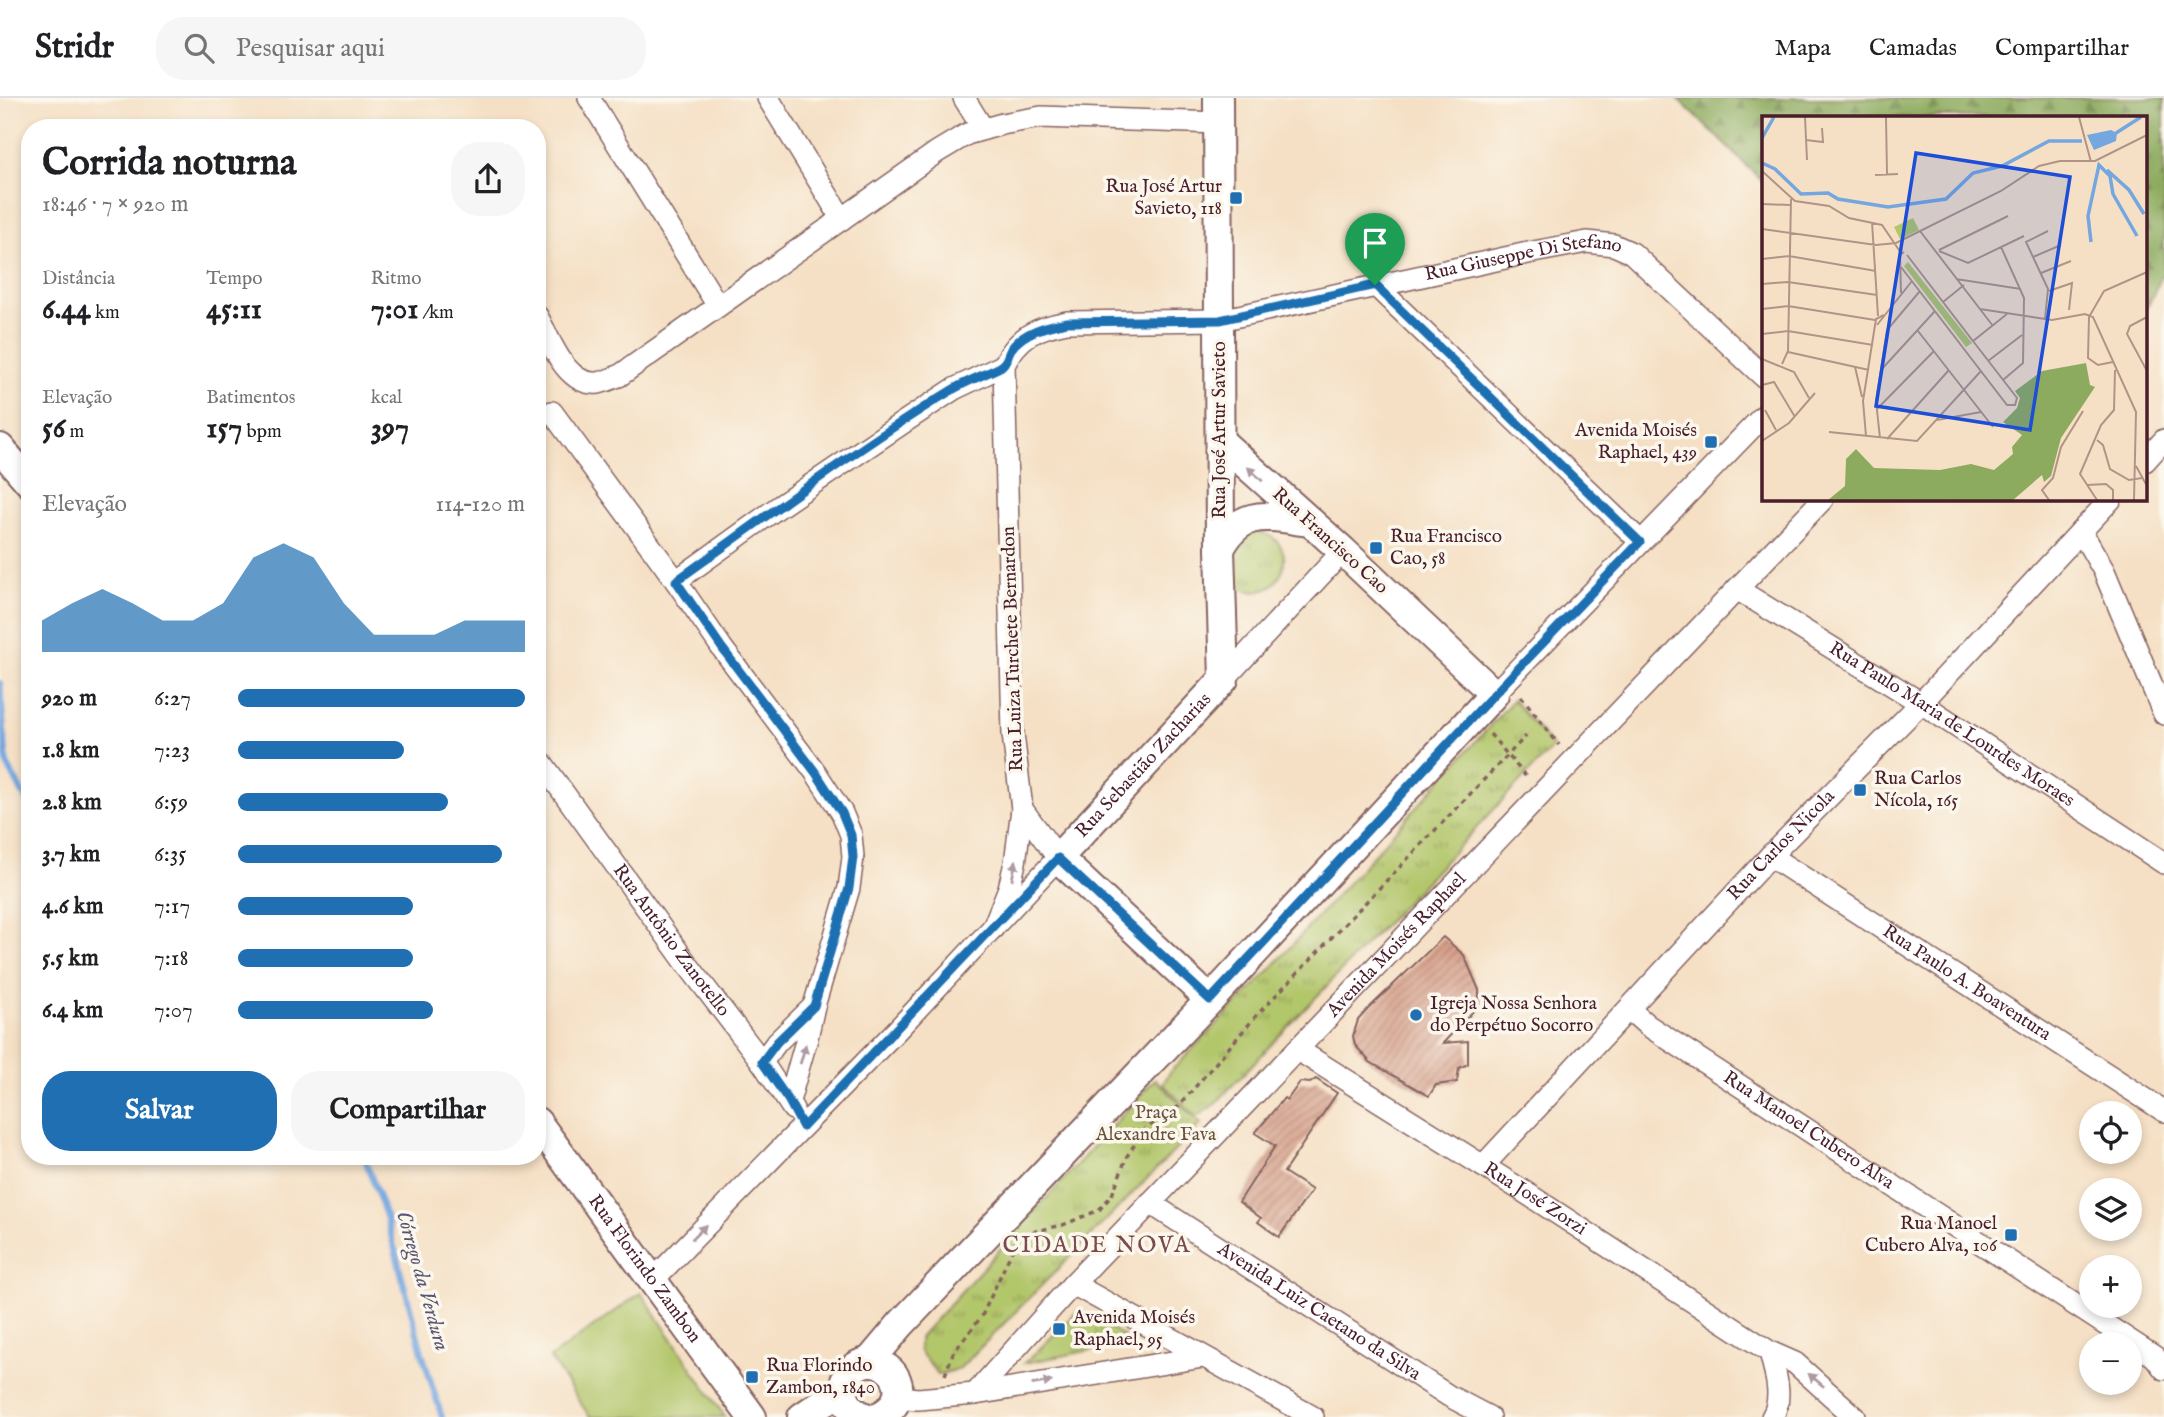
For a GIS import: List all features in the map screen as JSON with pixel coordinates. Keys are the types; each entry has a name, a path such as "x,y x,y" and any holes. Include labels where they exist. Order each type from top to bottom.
{"street":[{"path":"590,98 718,306"},
{"path":"768,98 842,219"},
{"path":"964,98 983,129"},
{"path":"546,332 568,370 582,381 597,383 619,376 937,152 967,134 1041,117 1218,111"},
{"name":"Rua José Artur Savieto","path":"1218,111 1220,549 1224,679"},
{"name":"Rua Giuseppe Di Stefano","path":"1004,365 1011,349 1027,335 1045,326 1067,322 1220,320 1587,242 1615,245 1632,253 1762,375"},
{"path":"1375,285 1640,542"},
{"path":"676,581 780,506 954,389 1004,365"},
{"name":"Rua Luiza Turchete Bernardon","path":"993,928 1009,888 1022,809 1013,734 1004,365"},
{"path":"551,412 816,773 842,813 851,835 853,857 849,888 789,1101"},
{"path":"870,1362 901,1324 1506,693 1640,542 1762,417"},
{"path":"2146,460 2164,440"},
{"name":"Rua Francisco Cao","path":"1220,441 1440,641 1506,693"},
{"path":"0,449 21,473"},
{"name":"Avenida Moisés Raphael","path":"975,1394 1073,1284 1298,1051 1586,744 1822,500"},
{"name":"Rua Carlos Nicola","path":"1483,1166 1770,856 1921,703 2110,500"},
{"path":"1220,549 1227,534 1246,520 1273,517 1310,522"},
{"path":"2081,531 2104,570 2164,714"},
{"name":"Rua Sebastião Zacharias","path":"652,1281 993,928 1343,551"},
{"name":"Rua Paulo Maria de Lourdes Moraes","path":"1737,589 1921,703 2164,863"},
{"name":"Rua Antônio Zanotello","path":"546,768 687,964 762,1062 803,1127"},
{"path":"1022,809 1058,858 1210,1000"},
{"name":"Rua Paulo A. Boaventura","path":"1770,856 2164,1111"},
{"path":"762,1062 777,1042 814,1006"},
{"name":"Rua Manoel Cubero Alva","path":"1629,1009 1647,1025 2155,1357 2164,1370"},
{"name":"Rua José Zorzi","path":"1298,1051 1483,1166 1770,1352 1795,1363 1855,1417"},
{"name":"Rua Florindo Zambon","path":"546,1134 752,1417"},
{"name":"Avenida Luiz Caetano da Silva","path":"1150,1203 1449,1396 1489,1417"},
{"path":"1073,1284 1313,1417"},
{"path":"1770,1352 1778,1397 1772,1417"},
{"path":"898,1397 918,1399 975,1394 1203,1357"},
{"path":"802,1417 858,1411 885,1413 898,1397 898,1388 892,1372 878,1363 859,1364 845,1379 858,1411"}],"path":[{"path":"1506,693 1528,707 1560,747"},
{"path":"1484,727 1528,780"},
{"path":"945,1375 953,1353 982,1316 1015,1244 1024,1233 1063,1225 1099,1210 1112,1195 1128,1156 1145,1129 1178,1107 1256,1016 1526,736"}],"green space":[{"path":"1677,98 2164,98 2164,272 2146,310 2146,116 1762,116 1762,181"},
{"path":"1254,531 1271,537 1280,546 1284,558 1282,571 1276,581 1266,589 1254,592 1240,587 1231,578 1229,547"},
{"path":"1513,700 1553,747 1213,1106 1196,1117 1163,1084 1170,1072 1268,972"},
{"name":"Praça Alexandre Fava","path":"1155,1079 1201,1124 960,1368 938,1375 919,1350 919,1338"},
{"path":"641,1293 725,1417 590,1417 550,1358"},
{"path":"1079,1310 1134,1342 1025,1363"}],"building":[{"name":"Igreja Nossa Senhora do Perpétuo Socorro","path":"1443,937 1464,955 1479,990 1479,1005 1443,1043 1468,1041 1468,1064 1459,1068 1457,1082 1436,1085 1429,1096 1370,1062 1355,1045 1353,1036 1358,1020 1368,1009"},
{"path":"1316,1079 1337,1093 1284,1172 1312,1190 1279,1237 1258,1222 1261,1218 1239,1202 1275,1146 1255,1133 1284,1098 1287,1100 1300,1082 1310,1083"}],"waterway":[{"name":"Córrego da Verdura","path":"0,683 7,764 21,790"},
{"name":"Córrego da Verdura","path":"367,1165 386,1216 442,1417"}],"place":[{"name":"Rua José Artur Savieto, 118","path":"1236,198"},
{"name":"Avenida Moisés Raphael, 439","path":"1711,442"},
{"name":"Rua Francisco Cao, 58","path":"1376,548"},
{"name":"Rua Carlos Nícola, 165","path":"1860,790"},
{"name":"Igreja Nossa Senhora do Perpétuo Socorro","path":"1416,1015"},
{"name":"Rua Manoel Cubero Alva, 106","path":"2011,1235"},
{"name":"Avenida Moisés Raphael, 95","path":"1059,1329"},
{"name":"Rua Florindo Zambon, 1840","path":"752,1377"}],"district":[{"name":"CIDADE NOVA","path":"1097,1245"}],"route":[{"path":"1375,285 1640,542 1494,694 1210,1000 1058,858 803,1127 762,1062 777,1042 814,1006 849,888 853,857 851,835 842,813 816,773 722,648 676,581 780,506 954,389 1004,365 1011,349 1027,335 1045,326 1067,322 1220,320 1375,285"}]}
